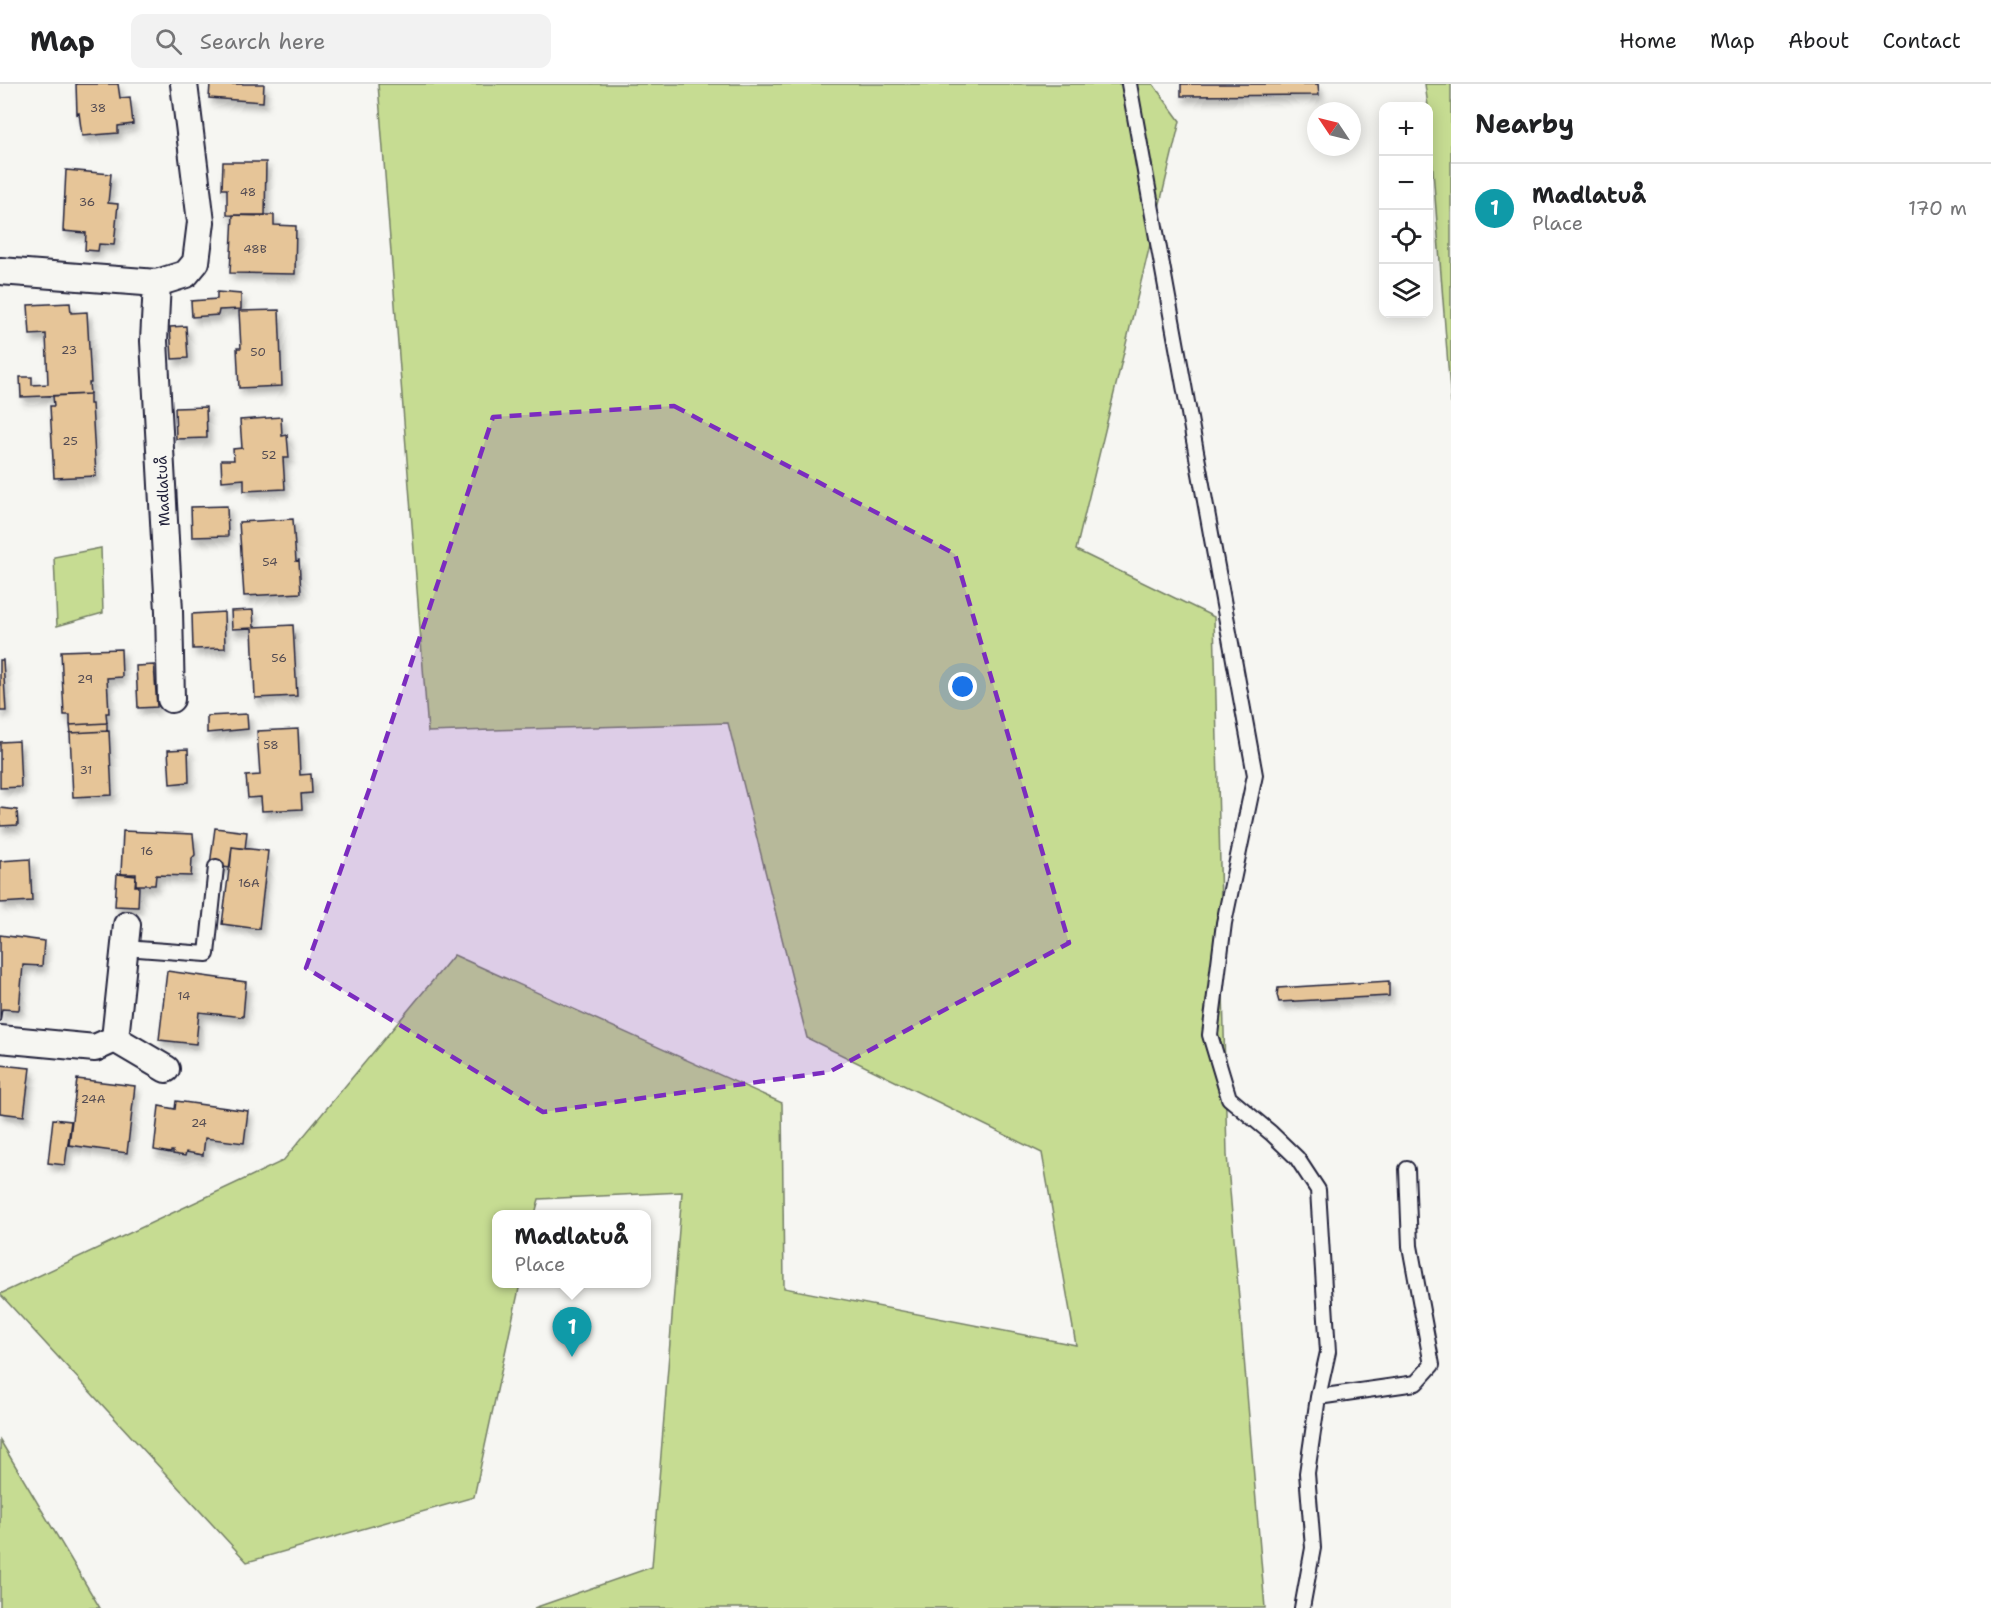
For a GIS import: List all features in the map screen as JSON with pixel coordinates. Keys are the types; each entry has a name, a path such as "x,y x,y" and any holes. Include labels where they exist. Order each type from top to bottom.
{"street":[{"path":"0,271 157,284 186,274 196,262 201,222 184,84"},
{"name":"Madlatuå","path":"157,284 154,341 169,611 171,699"},
{"path":"115,1039 126,936"},
{"path":"0,1039 95,1048 115,1039"},
{"path":"115,1039 166,1069"}],"lane":[{"path":"1129,84 1255,775 1224,923 1210,1035 1229,1098 1298,1158 1317,1190 1328,1352 1318,1397 1307,1473 1313,1548 1302,1608"},
{"path":"126,936 207,954 216,867"},
{"path":"1318,1397 1416,1383 1432,1365 1410,1246 1407,1169"}],"highlighted area":[{"path":"674,406 955,554 1069,943 829,1072 543,1112 306,968 369,790 493,417"}],"green space":[{"path":"378,84 1153,84 1180,121 1076,550 1214,617 1227,1155 1265,1608 534,1608 652,1567 682,1192 539,1199 536,1210 492,1210 492,1288 519,1288 474,1497 247,1562 0,1294 283,1161 454,955 782,1103 784,1288 1076,1345 1042,1153 807,1038 728,723 428,732"},
{"path":"1425,84 1451,84 1451,404 1433,171 1433,102 1427,102"},
{"path":"101,548 103,613 57,626 54,557"},
{"path":"0,1440 100,1608 0,1608"}],"building":[{"path":"76,84 118,84 120,98 130,97 133,124 118,126 118,133 82,136 79,113 77,114"},
{"path":"210,84 264,84 263,102 209,98"},
{"path":"1181,84 1318,84 1319,95 1181,96"},
{"path":"223,162 266,162 265,216 227,215 227,189 222,189"},
{"path":"66,170 111,174 108,203 118,204 114,245 99,244 98,251 85,250 86,233 63,231"},
{"path":"233,215 274,215 274,225 296,226 295,274 230,273"},
{"path":"217,292 241,294 241,309 219,310 218,315 192,317 191,301 217,299"},
{"path":"70,303 71,313 87,312 90,394 21,397 20,377 32,377 32,385 48,384 46,334 30,335 28,305"},
{"path":"279,310 282,386 239,388 237,348 241,348 239,311"},
{"path":"186,326 188,358 172,359 170,327"},
{"path":"90,394 96,476 54,478 50,406 54,406 53,396"},
{"path":"206,407 207,438 176,439 175,408"},
{"path":"281,417 282,436 287,435 289,458 283,458 285,489 244,491 244,479 222,481 221,460 234,460 233,449 242,448 240,420"},
{"path":"227,506 228,536 192,537 191,507"},
{"path":"293,519 301,593 244,596 239,522"},
{"path":"253,610 254,627 293,625 297,696 255,698 252,628 232,629 231,611"},
{"path":"224,612 225,648 193,649 192,614"},
{"path":"121,649 122,677 107,678 109,713 106,713 107,723 70,725 70,715 64,715 61,651"},
{"path":"0,660 3,660 6,711 0,711"},
{"path":"154,665 157,707 138,708 136,666"},
{"path":"247,714 248,729 207,733 207,716"},
{"path":"107,723 107,731 71,733 70,725"},
{"path":"298,729 300,775 311,774 312,793 301,794 302,809 262,811 261,797 248,798 246,776 260,775 257,731"},
{"path":"109,731 112,795 73,797 70,733"},
{"path":"19,741 21,787 0,788 0,742"},
{"path":"188,749 189,782 170,784 168,750"},
{"path":"0,808 17,810 18,825 0,826"},
{"path":"215,828 247,832 245,849 232,847 230,868 210,865"},
{"path":"123,831 193,834 195,855 192,858 191,876 156,875 155,885 136,885 136,874 121,874"},
{"path":"232,847 268,851 259,929 222,924"},
{"path":"30,859 32,901 0,903 0,861"},
{"path":"117,874 136,876 135,886 139,886 138,907 115,906"},
{"path":"0,935 44,941 42,966 23,965 19,1010 2,1009 0,1022"},
{"path":"167,971 246,982 243,1017 199,1012 196,1044 159,1040"},
{"path":"1389,981 1389,996 1279,1002 1277,995 1278,988"},
{"path":"0,1065 30,1068 24,1116 0,1113"},
{"path":"77,1079 135,1086 127,1153 69,1145"},
{"path":"176,1101 248,1111 244,1143 205,1138 203,1155 186,1152 185,1156 173,1154 173,1151 171,1153 154,1150 159,1106 175,1109"},
{"path":"53,1119 71,1121 65,1165 48,1163"}],"place":[{"name":"Madlatuå","path":"572,1357"}]}
